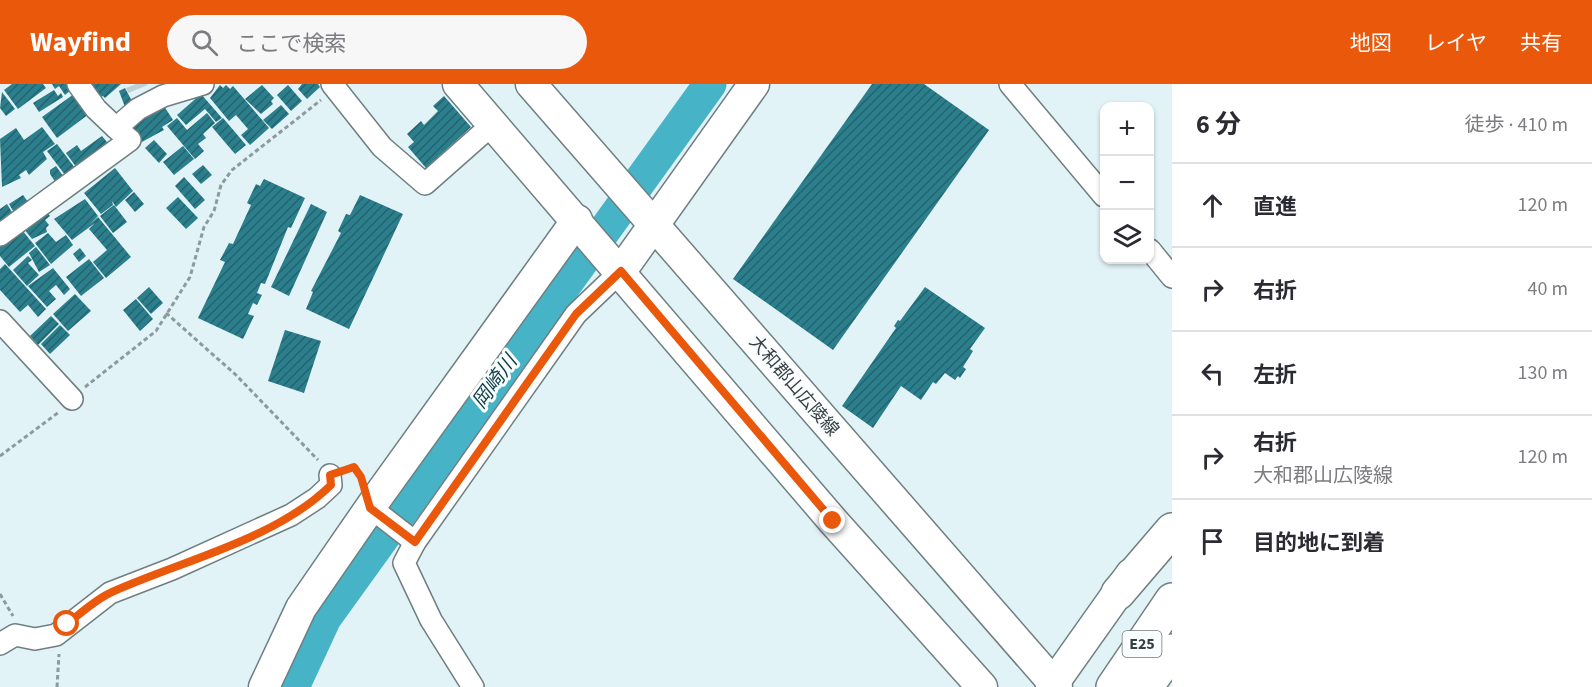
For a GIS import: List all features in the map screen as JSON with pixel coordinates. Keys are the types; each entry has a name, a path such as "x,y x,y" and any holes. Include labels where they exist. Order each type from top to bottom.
{"highway":[{"path":"1118,593 1172,530"},
{"name":"E25","path":"1113,687 1172,600"},
{"name":"E25","path":"1146,687 1172,651"}],"main road":[{"path":"458,84 833,521 982,687"},
{"name":"大和郡山広陵線","path":"531,84 1054,686"},
{"path":"617,267 754,84"},
{"path":"264,687 301,608 370,508 580,224"},
{"path":"1054,686 1172,515"}],"street":[{"path":"0,235 130,140 96,109 78,84"},
{"path":"116,128 143,96 163,96 203,84"},
{"path":"1010,84 1100,191"},
{"path":"334,86 382,147 425,184 493,124"},
{"path":"1154,256 1172,277"},
{"path":"473,687 431,620 404,563 415,542 576,314 617,267"},
{"path":"0,321 72,399"},
{"path":"8,639 35,639 56,635 110,592 172,569 291,516 331,485 330,475"},
{"path":"370,508 415,542"}],"path":[{"path":"0,456 65,407 115,361 156,331 190,277 204,227 214,211 221,185 232,170 334,86"},
{"path":"166,313 236,375 300,440 330,475 354,467 361,477 370,508"},
{"path":"0,594 15,620 8,639"},
{"path":"56,635 59,650 57,687"}],"building":[{"path":"12,84 43,84 46,88 18,109 4,90"},
{"path":"52,84 73,84 75,87 65,95 59,86 55,89"},
{"path":"90,84 121,84 105,98 103,96 96,100"},
{"path":"302,84 318,84 320,87 307,99 298,89"},
{"path":"872,84 924,84 989,130 833,350 733,279"},
{"path":"220,85 223,88 226,85 230,89 233,86 269,128 250,145 241,135 248,129 236,115 229,121 210,98"},
{"path":"262,85 274,98 271,101 273,104 261,114 245,99"},
{"path":"288,85 302,101 291,111 277,95"},
{"path":"125,88 133,103 125,107 119,91"},
{"path":"54,90 58,96 61,93 63,97 39,112 33,103"},
{"path":"2,92 15,109 6,116 0,108"},
{"path":"74,94 89,114 57,138 42,117"},
{"path":"201,94 222,118 216,122 205,109 186,125 177,115"},
{"path":"444,96 471,127 426,168 408,147 414,142 407,134 421,121 424,125 438,111 433,106"},
{"path":"281,105 289,114 272,129 263,120"},
{"path":"164,106 173,120 162,127 164,130 140,143 129,125 151,111 152,114"},
{"path":"207,113 215,123 203,134 206,138 198,144 204,151 195,159 167,126 177,118 187,130"},
{"path":"223,118 246,145 235,154 212,127"},
{"path":"42,127 55,144 43,152 47,159 29,175 26,170 19,175 21,178 2,187 0,139 16,128 24,140"},
{"path":"102,136 111,147 79,171 66,153 77,145 81,151"},
{"path":"154,140 167,154 159,163 145,148"},
{"path":"57,144 78,172 68,179 47,151"},
{"path":"183,146 194,159 174,175 163,162"},
{"path":"203,165 212,175 201,184 192,174"},
{"path":"56,166 66,180 58,186 50,174 50,170"},
{"path":"115,168 133,191 116,207 112,201 113,205 101,214 84,193"},
{"path":"184,177 205,200 195,209 175,186"},
{"path":"264,179 305,198 291,228 288,227 265,284 261,283 257,293 262,295 257,305 253,303 248,314 254,316 243,339 198,318 225,262 220,260 229,243 233,244 251,205 247,203 256,184 260,186"},
{"path":"134,192 144,204 135,212 125,200"},
{"path":"23,195 31,206 16,216 9,204"},
{"path":"360,195 403,214 349,329 306,309 313,292 311,291 341,233 338,231 346,214 350,215"},
{"path":"178,197 198,218 186,229 166,208"},
{"path":"85,199 98,216 89,225 98,217 131,257 106,278 93,262 107,250 89,229 95,223 72,240 54,219"},
{"path":"7,204 15,217 0,226 0,209"},
{"path":"311,204 327,212 289,296 271,287"},
{"path":"114,205 127,222 113,233 100,216"},
{"path":"46,211 50,216 45,220 49,225 46,228 47,232 32,239 24,229"},
{"path":"22,230 35,246 9,267 0,256 0,246"},
{"path":"48,233 56,242 66,235 73,245 51,264 35,243"},
{"path":"36,247 50,265 39,272 29,253"},
{"path":"80,248 86,256 79,262 73,254"},
{"path":"28,256 32,260 28,263 39,275 27,286 13,270"},
{"path":"89,259 104,278 81,296 66,277"},
{"path":"5,264 46,309 38,317 28,305 20,312 0,290 0,269"},
{"path":"53,268 70,289 64,295 56,285 49,291 56,299 47,307 28,286"},
{"path":"149,287 163,303 151,314 137,298"},
{"path":"925,287 985,328 970,349 973,351 963,367 966,369 960,378 958,376 955,380 945,373 936,384 933,382 921,400 901,386 873,428 842,406 896,328 894,326 898,320 900,321"},
{"path":"75,294 91,311 68,331 53,314"},
{"path":"136,299 153,319 140,331 123,310"},
{"path":"51,316 59,324 38,345 30,336"},
{"path":"60,325 70,335 50,354 41,344"},
{"path":"285,330 321,341 304,393 268,381"}],"waterway":[{"name":"岡崎川","path":"293,687 325,618 710,84"}],"tunnel":[{"path":"136,84 138,89"}],"route":[{"path":"67,624 110,592 172,569 291,516 331,485 330,475 354,467 361,477 370,508 415,542 511,410 576,314 621,271 833,521"}]}
